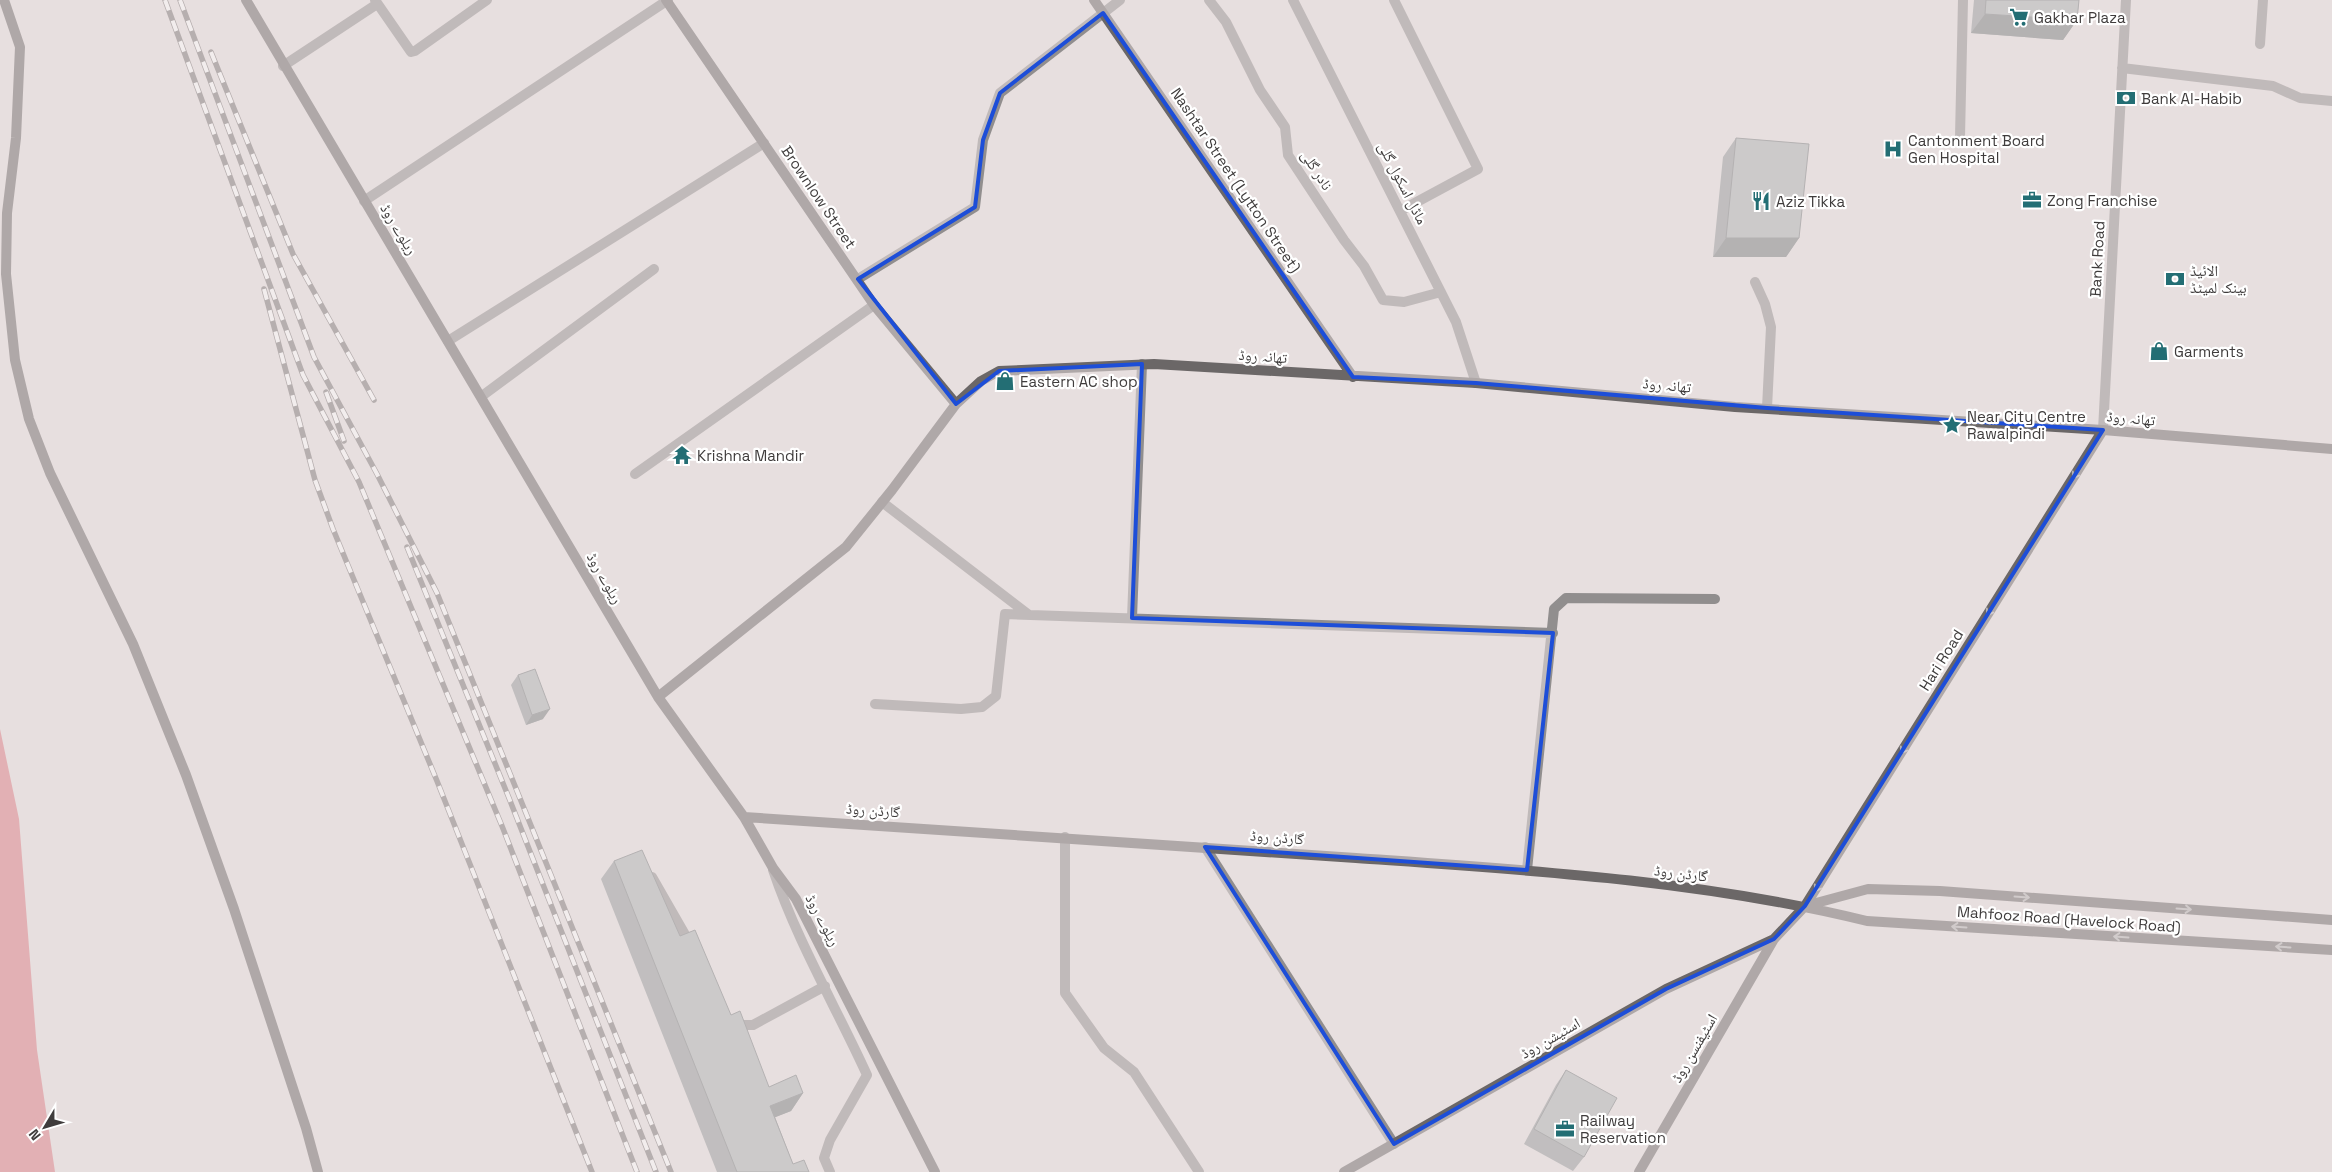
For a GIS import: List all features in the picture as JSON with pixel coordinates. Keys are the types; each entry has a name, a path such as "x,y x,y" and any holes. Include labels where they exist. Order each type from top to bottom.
{"street":[{"path":"4,0 20,47 16,138 7,213 6,274 15,360 29,418 50,473 133,644 186,775 234,909 306,1128 318,1172"},
{"name":"ریلوے روڈ","path":"246,0 283,66 482,396 658,697 744,817 773,868 796,899 935,1172"},
{"path":"283,66 376,2 412,52 487,0"},
{"path":"364,201 667,0"},
{"name":"Brownlow Street","path":"667,0 874,305 956,404"},
{"name":"Nashtar Street (Lytton Street)","path":"1094,0 1353,377"},
{"path":"858,280 976,207 983,140 1000,93 1120,0"},
{"name":"نادر گلی","path":"1208,0 1226,22 1260,90 1286,127 1288,155 1344,240 1364,266 1383,300 1404,302 1441,292"},
{"name":"ماڈل اسکول گلی","path":"1294,0 1456,322 1476,383"},
{"path":"1394,0 1478,169 1400,210"},
{"path":"1960,137 1963,0"},
{"name":"Bank Road","path":"2103,430 2126,0"},
{"path":"2260,44 2264,0"},
{"path":"2122,68 2273,86 2300,98 2332,101"},
{"path":"448,341 764,143"},
{"path":"482,396 654,269"},
{"path":"1755,282 1766,304 1771,327 1767,408"},
{"path":"635,474 874,305"},
{"path":"1132,618 1142,364"},
{"name":"تھانہ روڈ","path":"956,404 981,381 999,370 1142,364 1476,383 1767,408 2103,430 2332,449"},
{"path":"658,697 846,547 956,404"},
{"name":"Hari Road","path":"1774,939 1806,906 2103,430"},
{"path":"882,502 1029,615"},
{"path":"1527,870 1554,609 1566,598 1714,599"},
{"path":"875,704 961,709 982,706 996,696 1005,614 1553,633"},
{"name":"گارڈن روڈ","path":"744,817 1065,837 1527,870 1689,889 1806,906"},
{"path":"1065,837 1065,993 1104,1048 1134,1072 1200,1172"},
{"path":"1205,847 1394,1144"},
{"path":"773,868 786,907 867,1075 830,1140 824,1158 830,1172"},
{"path":"650,872 696,955"},
{"name":"Mahfooz Road (Havelock Road)","path":"1806,906 1868,888 1940,891 2332,920"},
{"name":"Mahfooz Road (Havelock Road)","path":"1806,906 1867,921 2332,950"},
{"name":"اسٹیشن روڈ","path":"1344,1172 1666,989 1774,939"},
{"name":"اسٹیفنسن روڈ","path":"1639,1172 1774,939"},
{"path":"729,1013 734,1021 743,1025 753,1025 825,986"}],"highlighted area":[{"path":"1103,13 1353,377 1476,383 1767,408 2103,430 1805,906 1774,939 1666,989 1394,1144 1205,847 1527,870 1553,633 1132,618 1142,364 999,371 956,404 858,279 975,207 983,140 1000,93"}],"shaded area":[{"path":"0,729 19,819 37,1050 55,1172 0,1172"}],"building":[{"path":"1986,0 2079,0 2077,20 1985,14"},
{"path":"1736,138 1809,144 1799,238 1726,238"},
{"path":"535,669 550,709 532,715 518,675"},
{"path":"642,850 680,936 695,930 731,1015 740,1011 769,1087 796,1075 803,1093 770,1106 793,1164 804,1160 809,1172 737,1172 614,861"},
{"name":"Railway Reservation","path":"1566,1070 1617,1098 1584,1157 1534,1129"}],"railway":[{"path":"165,0 303,375 359,482 502,826 637,1172"},
{"path":"180,0 314,357 377,474 437,593 671,1172"},
{"path":"211,52 293,254 374,400"},
{"path":"264,289 315,480 333,529 437,781 592,1172"},
{"path":"326,392 344,441"},
{"path":"407,547 509,798 656,1172"}],"place":[{"name":"Gakhar Plaza","path":"2019,17"},
{"name":"Bank Al-Habib","path":"2126,98"},
{"name":"Cantonment Board Gen Hospital","path":"1893,149"},
{"name":"Zong Franchise","path":"2032,200"},
{"name":"Aziz Tikka","path":"1761,201"},
{"name":"الائیڈ بینک لمیٹڈ","path":"2175,279"},
{"name":"Garments","path":"2159,351"},
{"name":"Eastern AC shop","path":"1005,381"},
{"name":"Near City Centre Rawalpindi","path":"1952,425"},
{"name":"Krishna Mandir","path":"682,455"},
{"name":"Railway Reservation","path":"1565,1129"}]}
